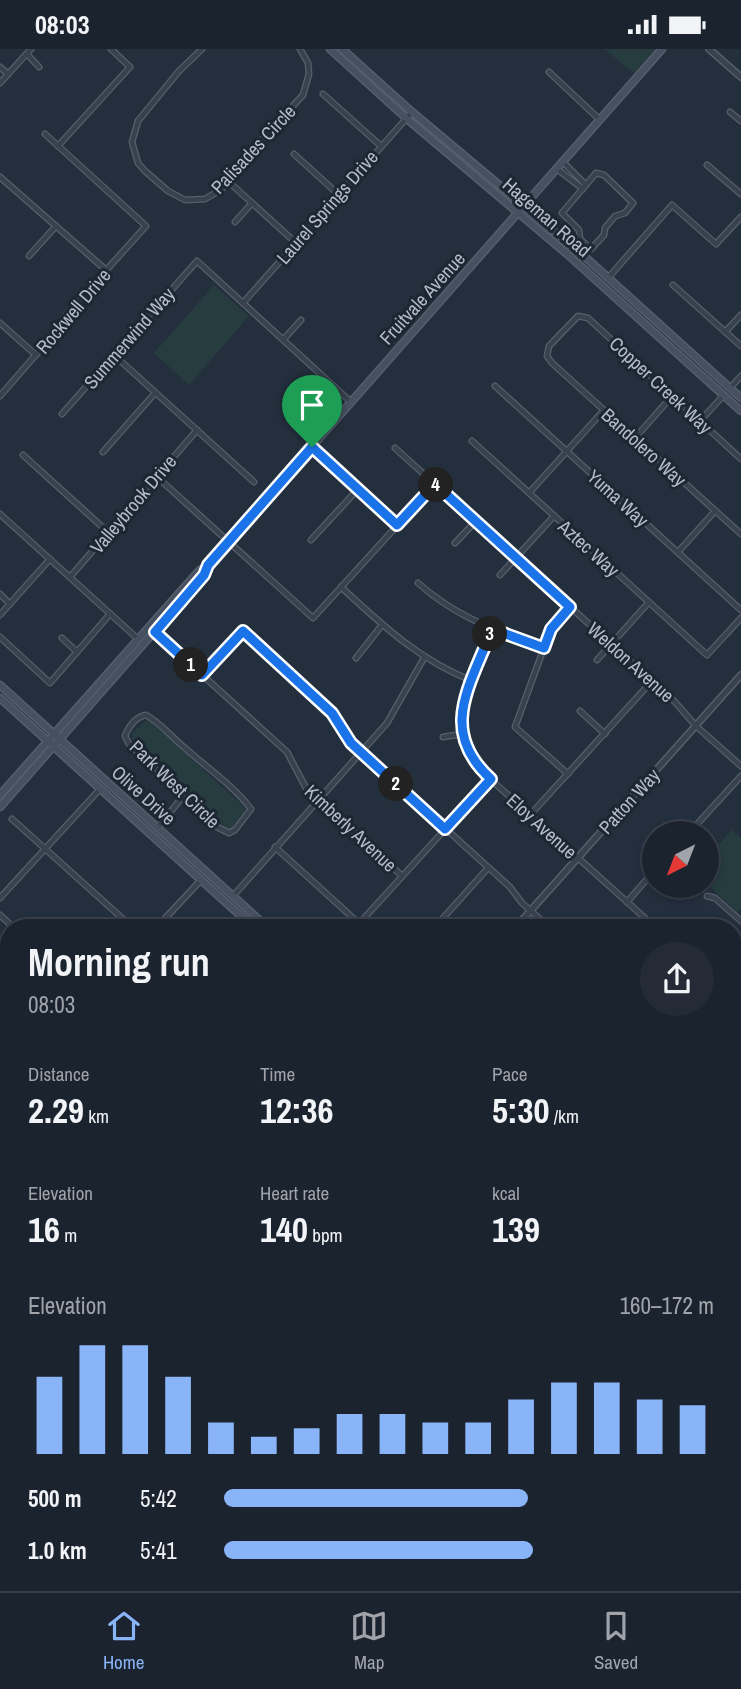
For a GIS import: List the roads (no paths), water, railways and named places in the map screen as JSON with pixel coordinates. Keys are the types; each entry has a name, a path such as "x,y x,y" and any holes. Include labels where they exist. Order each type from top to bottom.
{"main road":[{"name":"Hageman Road","path":"330,49 525,206 741,398"},
{"name":"Hageman Road","path":"342,49 444,149 566,253 741,411"},
{"name":"Fruitvale Avenue","path":"0,807 138,639 200,570 205,568 662,49"},
{"path":"444,149 465,165 481,170"},
{"path":"566,253 579,259 603,279 608,278"},
{"path":"692,367 701,369 723,389 730,388"},
{"path":"724,395 731,396 741,405"},
{"name":"Fruitvale Avenue","path":"57,737 155,632 204,575 205,568"},
{"path":"155,632 163,611"},
{"name":"Olive Drive","path":"0,685 258,919"},
{"name":"Olive Drive","path":"0,698 244,919"},
{"name":"Fruitvale Avenue","path":"0,795 51,745"},
{"path":"129,813 151,828 157,828"},
{"path":"201,880 206,880 233,896"}],"street":[{"path":"45,134 58,146 130,67 111,49"},
{"name":"Palisades Circle","path":"202,49 179,71 138,121 132,142 138,163 145,171 176,196 195,200 205,199 222,188 239,164 303,95 309,74 308,63 300,49"},
{"path":"709,49 741,77"},
{"path":"0,83 29,51 39,67"},
{"path":"0,67 8,74"},
{"path":"549,72 600,119"},
{"path":"323,94 381,146"},
{"path":"730,112 741,121"},
{"name":"Laurel Springs Drive","path":"243,303 409,115"},
{"name":"Rockwell Drive","path":"0,396 146,226 58,146"},
{"path":"294,154 338,194"},
{"path":"563,162 585,187"},
{"path":"707,165 741,194"},
{"path":"557,169 574,177"},
{"path":"596,173 601,173 634,201 627,211 618,213 606,226 604,235 591,249 580,239 579,230 562,213 585,187 596,173"},
{"path":"0,185 2,179 106,270"},
{"path":"230,183 296,243"},
{"path":"235,222 252,203"},
{"path":"608,278 672,205 716,244 741,217"},
{"path":"29,255 56,226"},
{"name":"Summerwind Way","path":"62,414 197,261 243,303"},
{"path":"673,285 741,346"},
{"path":"243,303 351,402"},
{"path":"725,332 741,315"},
{"name":"Copper Creek Way","path":"548,358 550,347 578,316 587,318 741,459"},
{"path":"283,340 301,320"},
{"path":"0,323 36,355"},
{"path":"114,355 254,482"},
{"name":"Bandolero Way","path":"548,358 741,534"},
{"path":"730,388 741,376"},
{"name":"Yuma Way","path":"495,386 741,610"},
{"path":"103,452 155,393"},
{"path":"700,421 724,395"},
{"path":"635,438 672,396"},
{"path":"529,493 604,410"},
{"name":"Valleybrook Drive","path":"70,577 197,431"},
{"name":"Aztec Way","path":"472,441 707,655 741,618"},
{"path":"312,447 397,525"},
{"name":"Weldon Avenue","path":"395,448 652,681 696,726 741,766"},
{"path":"23,455 109,533"},
{"path":"156,476 313,618 435,484"},
{"path":"311,540 358,489"},
{"path":"678,552 715,511"},
{"path":"0,514 138,639"},
{"path":"500,575 554,516"},
{"path":"455,543 476,521"},
{"path":"0,615 50,559"},
{"path":"418,583 453,611 544,648"},
{"path":"341,587 382,625 424,658 473,681"},
{"path":"0,594 10,604"},
{"path":"597,660 649,602"},
{"path":"568,775 515,727 551,629 570,607"},
{"path":"0,637 50,683 110,614"},
{"path":"356,658 382,625"},
{"path":"443,737 462,734 462,714 492,629"},
{"path":"202,675 243,631 332,713 347,739 488,867 540,919"},
{"name":"Kimberly Avenue","path":"155,632 286,752 302,782 318,800 402,876"},
{"path":"62,638 77,652"},
{"path":"233,896 391,718 424,658"},
{"name":"Patton Way","path":"524,919 741,675"},
{"path":"530,815 652,681"},
{"path":"580,711 605,734"},
{"name":"Park West Circle","path":"139,717 153,719 185,749 213,770 251,809 235,830 229,833 217,827 186,794 130,744 125,736 139,717"},
{"name":"Eloy Avenue","path":"462,734 470,757 491,779 646,919"},
{"path":"700,821 741,776"},
{"path":"365,919 491,779"},
{"path":"0,898 100,789"},
{"path":"157,828 186,794"},
{"path":"12,819 123,919"},
{"path":"275,847 352,919"},
{"path":"442,919 488,867"},
{"path":"164,919 201,880"},
{"path":"627,902 642,885"},
{"path":"715,898 739,919"}]}
